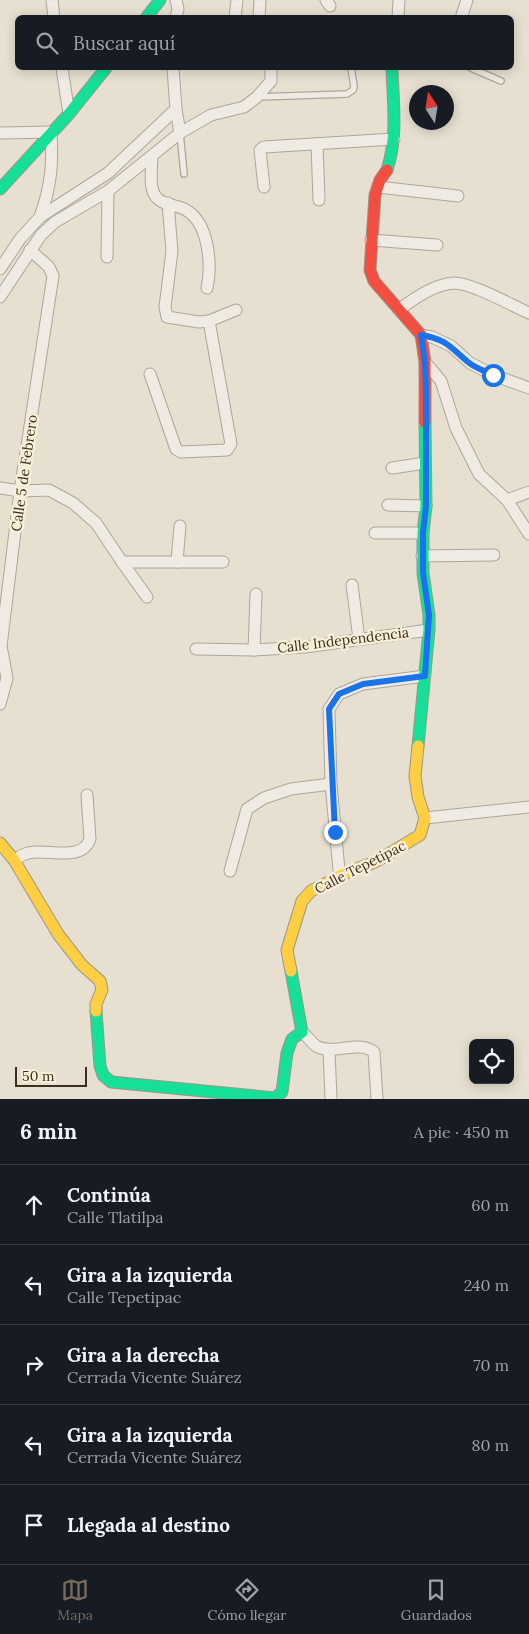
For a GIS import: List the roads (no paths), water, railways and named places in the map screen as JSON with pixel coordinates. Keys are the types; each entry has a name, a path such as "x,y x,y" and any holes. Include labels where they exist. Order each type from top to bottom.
{"street":[{"path":"52,0 54,15"},
{"path":"148,15 160,0"},
{"path":"176,0 178,9 177,15"},
{"path":"235,15 236,0"},
{"path":"259,15 260,0"},
{"path":"398,15 399,0"},
{"path":"462,15 467,0"},
{"path":"62,70 69,114"},
{"path":"0,189 69,114 104,70"},
{"path":"173,70 180,133"},
{"path":"0,297 40,235 55,222 108,190 180,133 212,115 244,107 257,97 271,81 271,70"},
{"path":"392,70 394,139 392,156 387,171 380,180 375,195 370,270 374,281 421,335 425,362 426,506 422,556 429,630 414,776 425,818 529,807"},
{"path":"0,269 13,249 40,217 108,173 176,109"},
{"path":"40,217 48,193 53,160 51,132"},
{"path":"0,133 51,132"},
{"path":"264,187 260,150 264,147 394,139"},
{"path":"317,144 319,200"},
{"path":"152,156 152,190 156,198 193,214 202,230 209,253 210,272 207,288"},
{"path":"378,187 458,196"},
{"path":"107,257 108,190"},
{"path":"168,203 172,251 165,307 167,317 199,322 210,321 236,310"},
{"path":"371,240 437,245"},
{"name":"Calle 5 de Febrero","path":"0,704 3,677 1,646 20,492 53,276 49,267 30,250"},
{"path":"399,310 417,297 433,289 454,283 471,287 529,313"},
{"path":"150,374 176,449 180,452 227,450 231,444 210,321"},
{"path":"421,335 432,337 452,346 470,364 493,375 529,388"},
{"path":"425,362 441,381 456,428 479,474 507,500 529,534"},
{"path":"392,468 425,463"},
{"path":"0,488 20,492 49,490 73,504 96,523 147,597"},
{"path":"507,500 529,492"},
{"path":"388,506 426,506"},
{"path":"178,562 180,526"},
{"path":"375,533 423,533"},
{"path":"422,556 494,555"},
{"path":"122,562 223,562"},
{"path":"352,585 359,639"},
{"path":"254,650 256,594"},
{"name":"Calle Independencia","path":"196,649 254,650 306,648 429,630"},
{"path":"339,870 332,784 329,709 339,694 363,684 425,676"},
{"path":"230,872 247,809 264,798 291,789 332,784"},
{"path":"14,860 27,853 73,853 82,851 88,846 90,839 87,795"},
{"name":"Calle Tepetipac","path":"302,1032 286,950 302,901 311,891 346,873 375,862 420,835 425,818"},
{"path":"0,843 14,860 58,934 82,966 100,980 102,990 96,1004 100,1066 103,1075 111,1082 275,1098 282,1092 292,1040 302,1032 315,1045 329,1050 364,1047 374,1052 377,1099"},
{"path":"329,1050 331,1099"}],"lane":[{"path":"257,97 347,94 353,90 354,86 350,70"},
{"path":"476,70 501,81"},
{"path":"180,133 184,174"}]}
